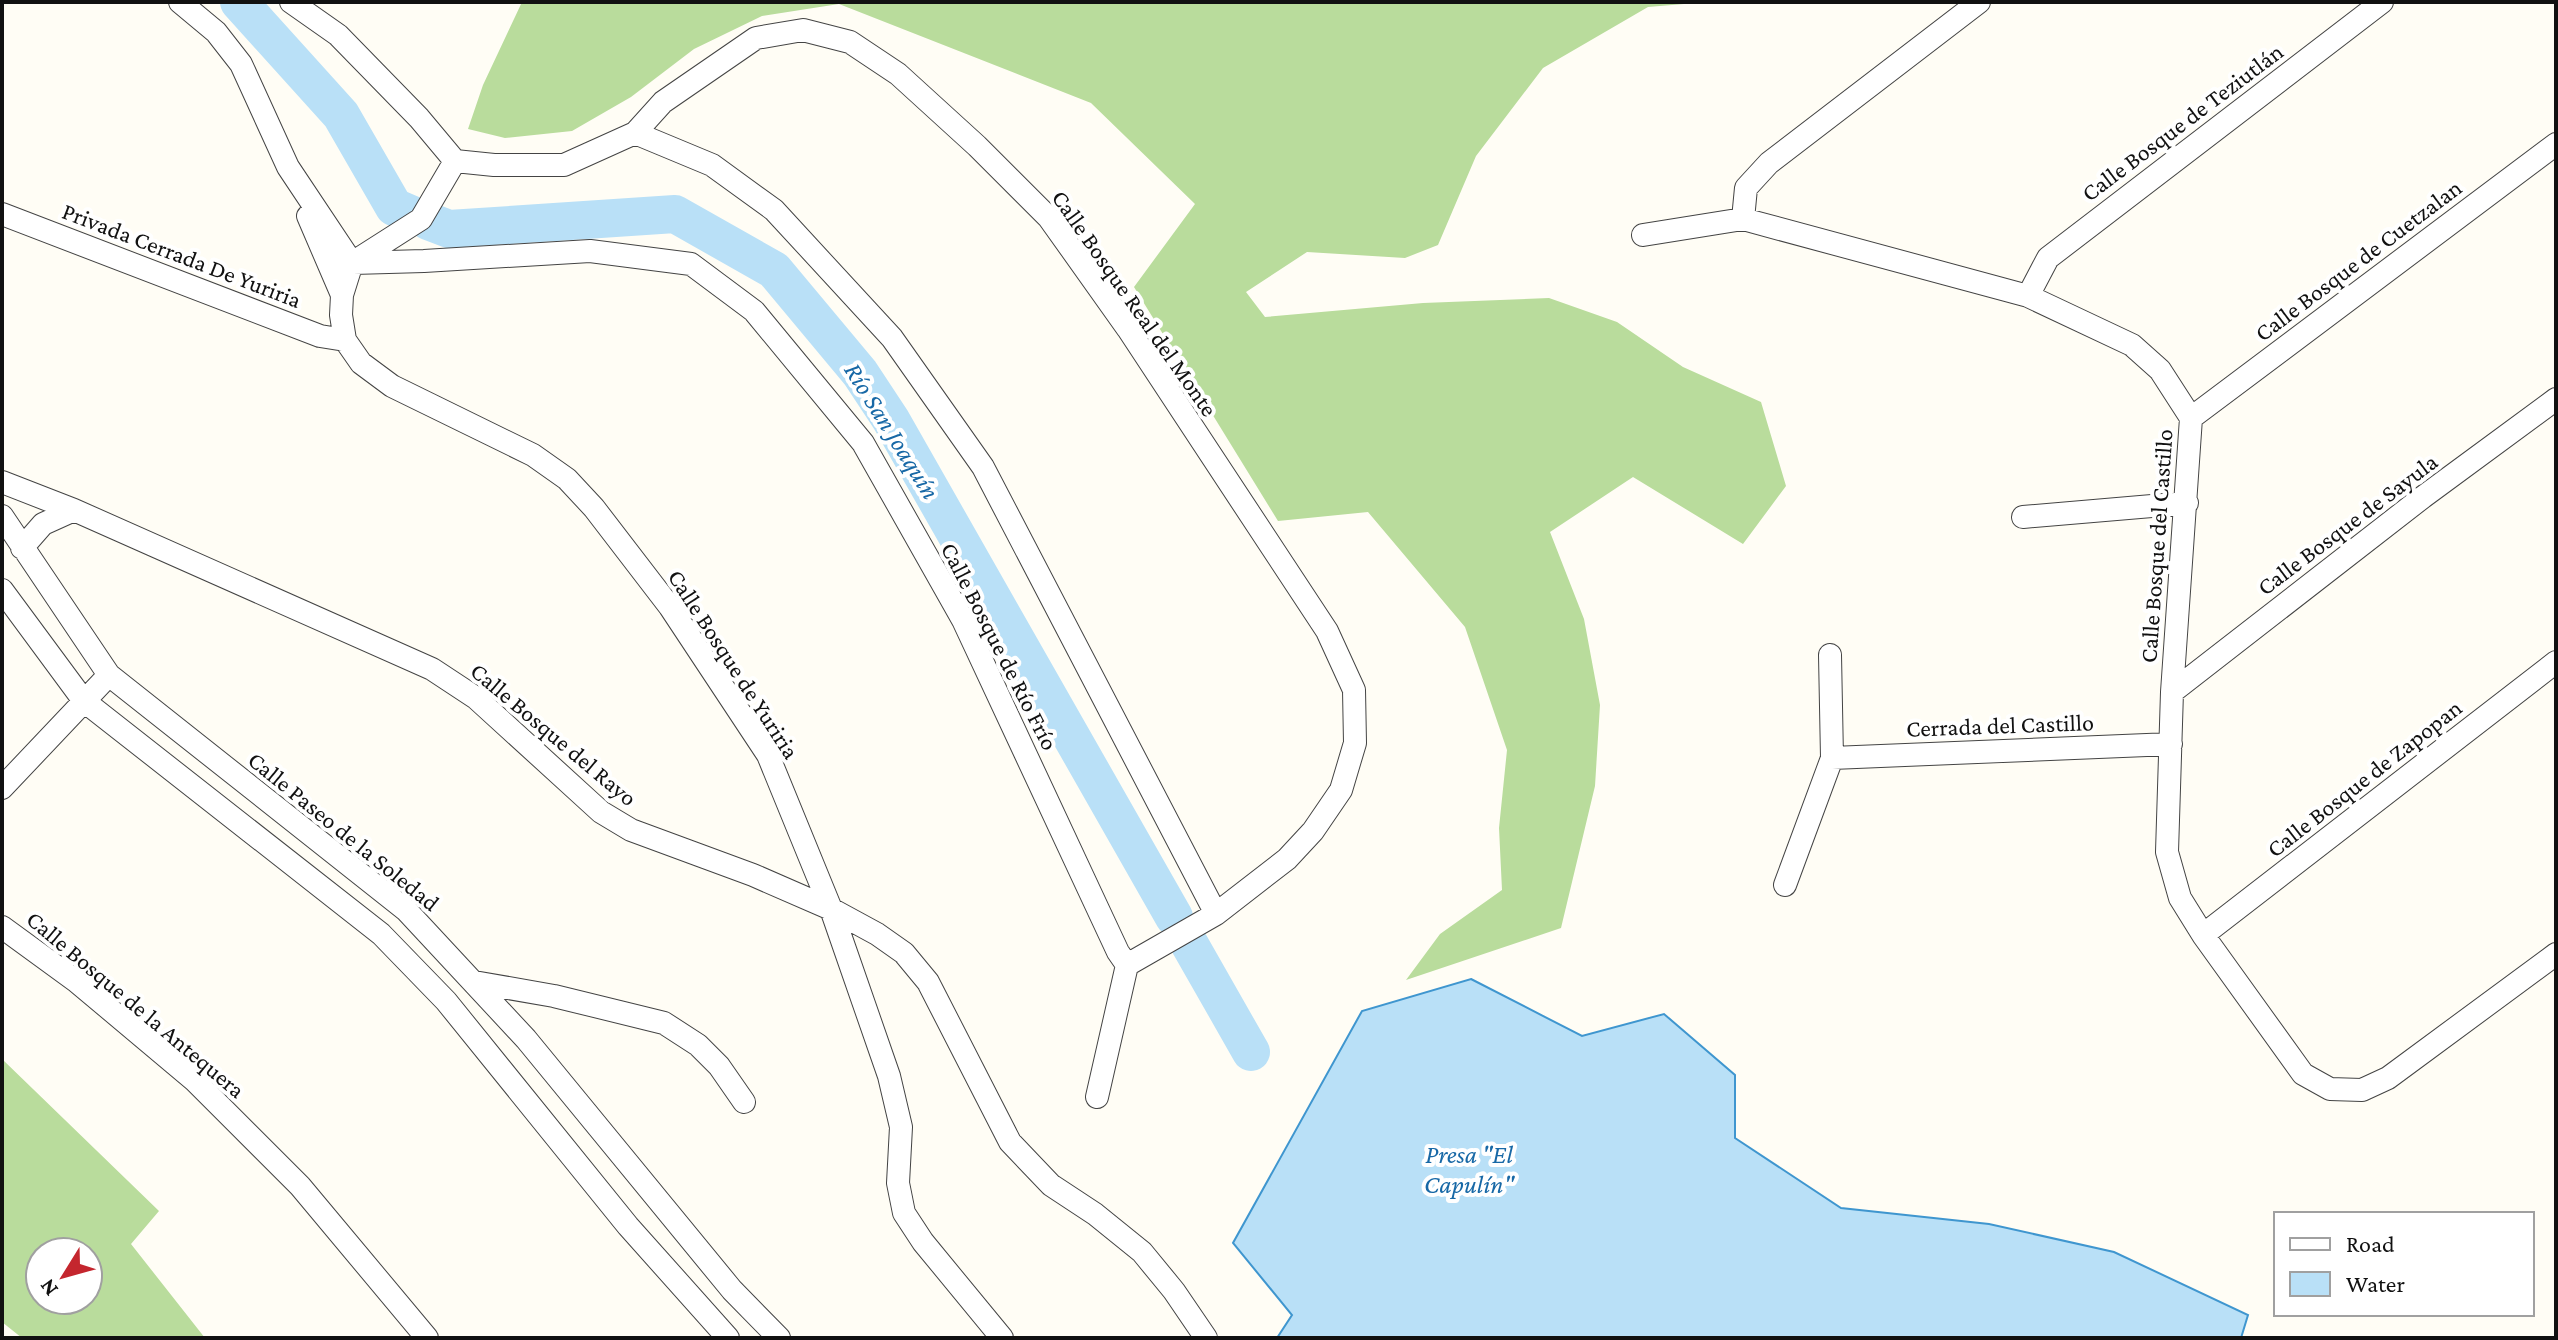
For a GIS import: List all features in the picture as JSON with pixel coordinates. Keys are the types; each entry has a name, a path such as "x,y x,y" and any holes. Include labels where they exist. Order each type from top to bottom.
{"street":[{"path":"180,2 216,32 241,64 288,167 352,263"},
{"path":"291,2 338,35 419,118 455,161 421,219 352,263 342,295 345,340"},
{"path":"1643,235 1743,219 1746,188 1769,163 1979,2"},
{"name":"Calle Bosque de Teziutlán","path":"2028,296 2048,258 2382,2"},
{"name":"Calle Bosque Real del Monte","path":"455,161 494,165 564,165 635,133 663,102 756,38 803,30 850,42 898,74 977,146 1049,218 1128,329 1327,631 1354,690 1355,743 1341,790 1313,831 1287,859 1216,914"},
{"path":"635,133 712,165 774,210 892,338 983,467 1216,914 1127,965 1097,1097"},
{"name":"Calle Bosque de Cuetzalan","path":"2191,418 2556,144"},
{"path":"305,210 342,295"},
{"name":"Privada Cerrada De Yuriria","path":"2,214 320,336 345,340"},
{"name":"Calle Bosque del Castillo","path":"1743,219 2028,296 2132,345 2160,370 2191,418 2172,692 2167,852 2180,898 2303,1074 2330,1089 2362,1090 2388,1078 2556,954"},
{"name":"Calle Bosque de Río Frío","path":"352,263 590,251 691,264 754,311 863,443 963,620 1118,952 1127,965"},
{"name":"Calle Bosque de Yuriria","path":"345,340 361,363 392,386 533,455 567,479 594,508 670,607 768,755 831,909 889,1076 901,1127 898,1183 904,1213 923,1242 1002,1338"},
{"name":"Calle Bosque de Sayula","path":"2172,692 2423,497 2556,399"},
{"name":"Calle Bosque del Rayo","path":"2,482 74,510 432,669 476,698 601,812 631,830 753,875 831,909 904,953 928,982 1010,1142 1051,1185 1095,1214 1142,1252 1206,1338"},
{"path":"2023,517 2187,503"},
{"path":"22,548 43,524 74,510"},
{"name":"Calle Paseo de la Soledad","path":"2,516 109,675 406,910 526,1039 771,1336"},
{"path":"2,590 84,701 381,934 446,1001 628,1226 728,1338"},
{"path":"1785,885 1832,758 1830,655"},
{"name":"Calle Bosque de Zapopan","path":"2203,935 2556,662"},
{"path":"2,788 109,675"},
{"name":"Cerrada del Castillo","path":"1832,758 2171,744"},
{"name":"Calle Bosque de la Antequera","path":"2,927 76,981 194,1080 300,1186 427,1338"},
{"path":"474,982 554,996 664,1023 698,1045 719,1066 744,1102"}],"green space":[{"path":"522,2 1708,2 1648,7 1543,68 1476,156 1438,245 1405,258 1307,252 1246,292 1265,317 1423,303 1549,298 1617,322 1683,367 1761,402 1786,486 1743,544 1633,477 1550,532 1584,619 1600,705 1595,786 1561,928 1406,980 1440,934 1502,890 1499,828 1507,750 1465,627 1368,512 1278,521 1134,287 1195,204 1091,103 839,4 762,16 694,49 631,97 572,131 505,138 468,129 483,85"},
{"path":"2,1059 159,1211 131,1244 205,1338 22,1338 2,1322"}],"water":[{"name":"Presa \"El Capulín\"","path":"1471,979 1582,1036 1664,1014 1735,1075 1735,1138 1841,1208 1989,1224 2114,1252 2248,1315 2241,1338 1277,1338 1292,1315 1233,1243 1362,1011"}],"waterway":[{"name":"Río San Joaquín","path":"239,2 341,115 394,207 415,216"},
{"name":"Río San Joaquín","path":"428,221 449,229 675,214 774,270 860,373 891,420 1174,917"},
{"name":"Río San Joaquín","path":"1190,945 1251,1052"}]}
